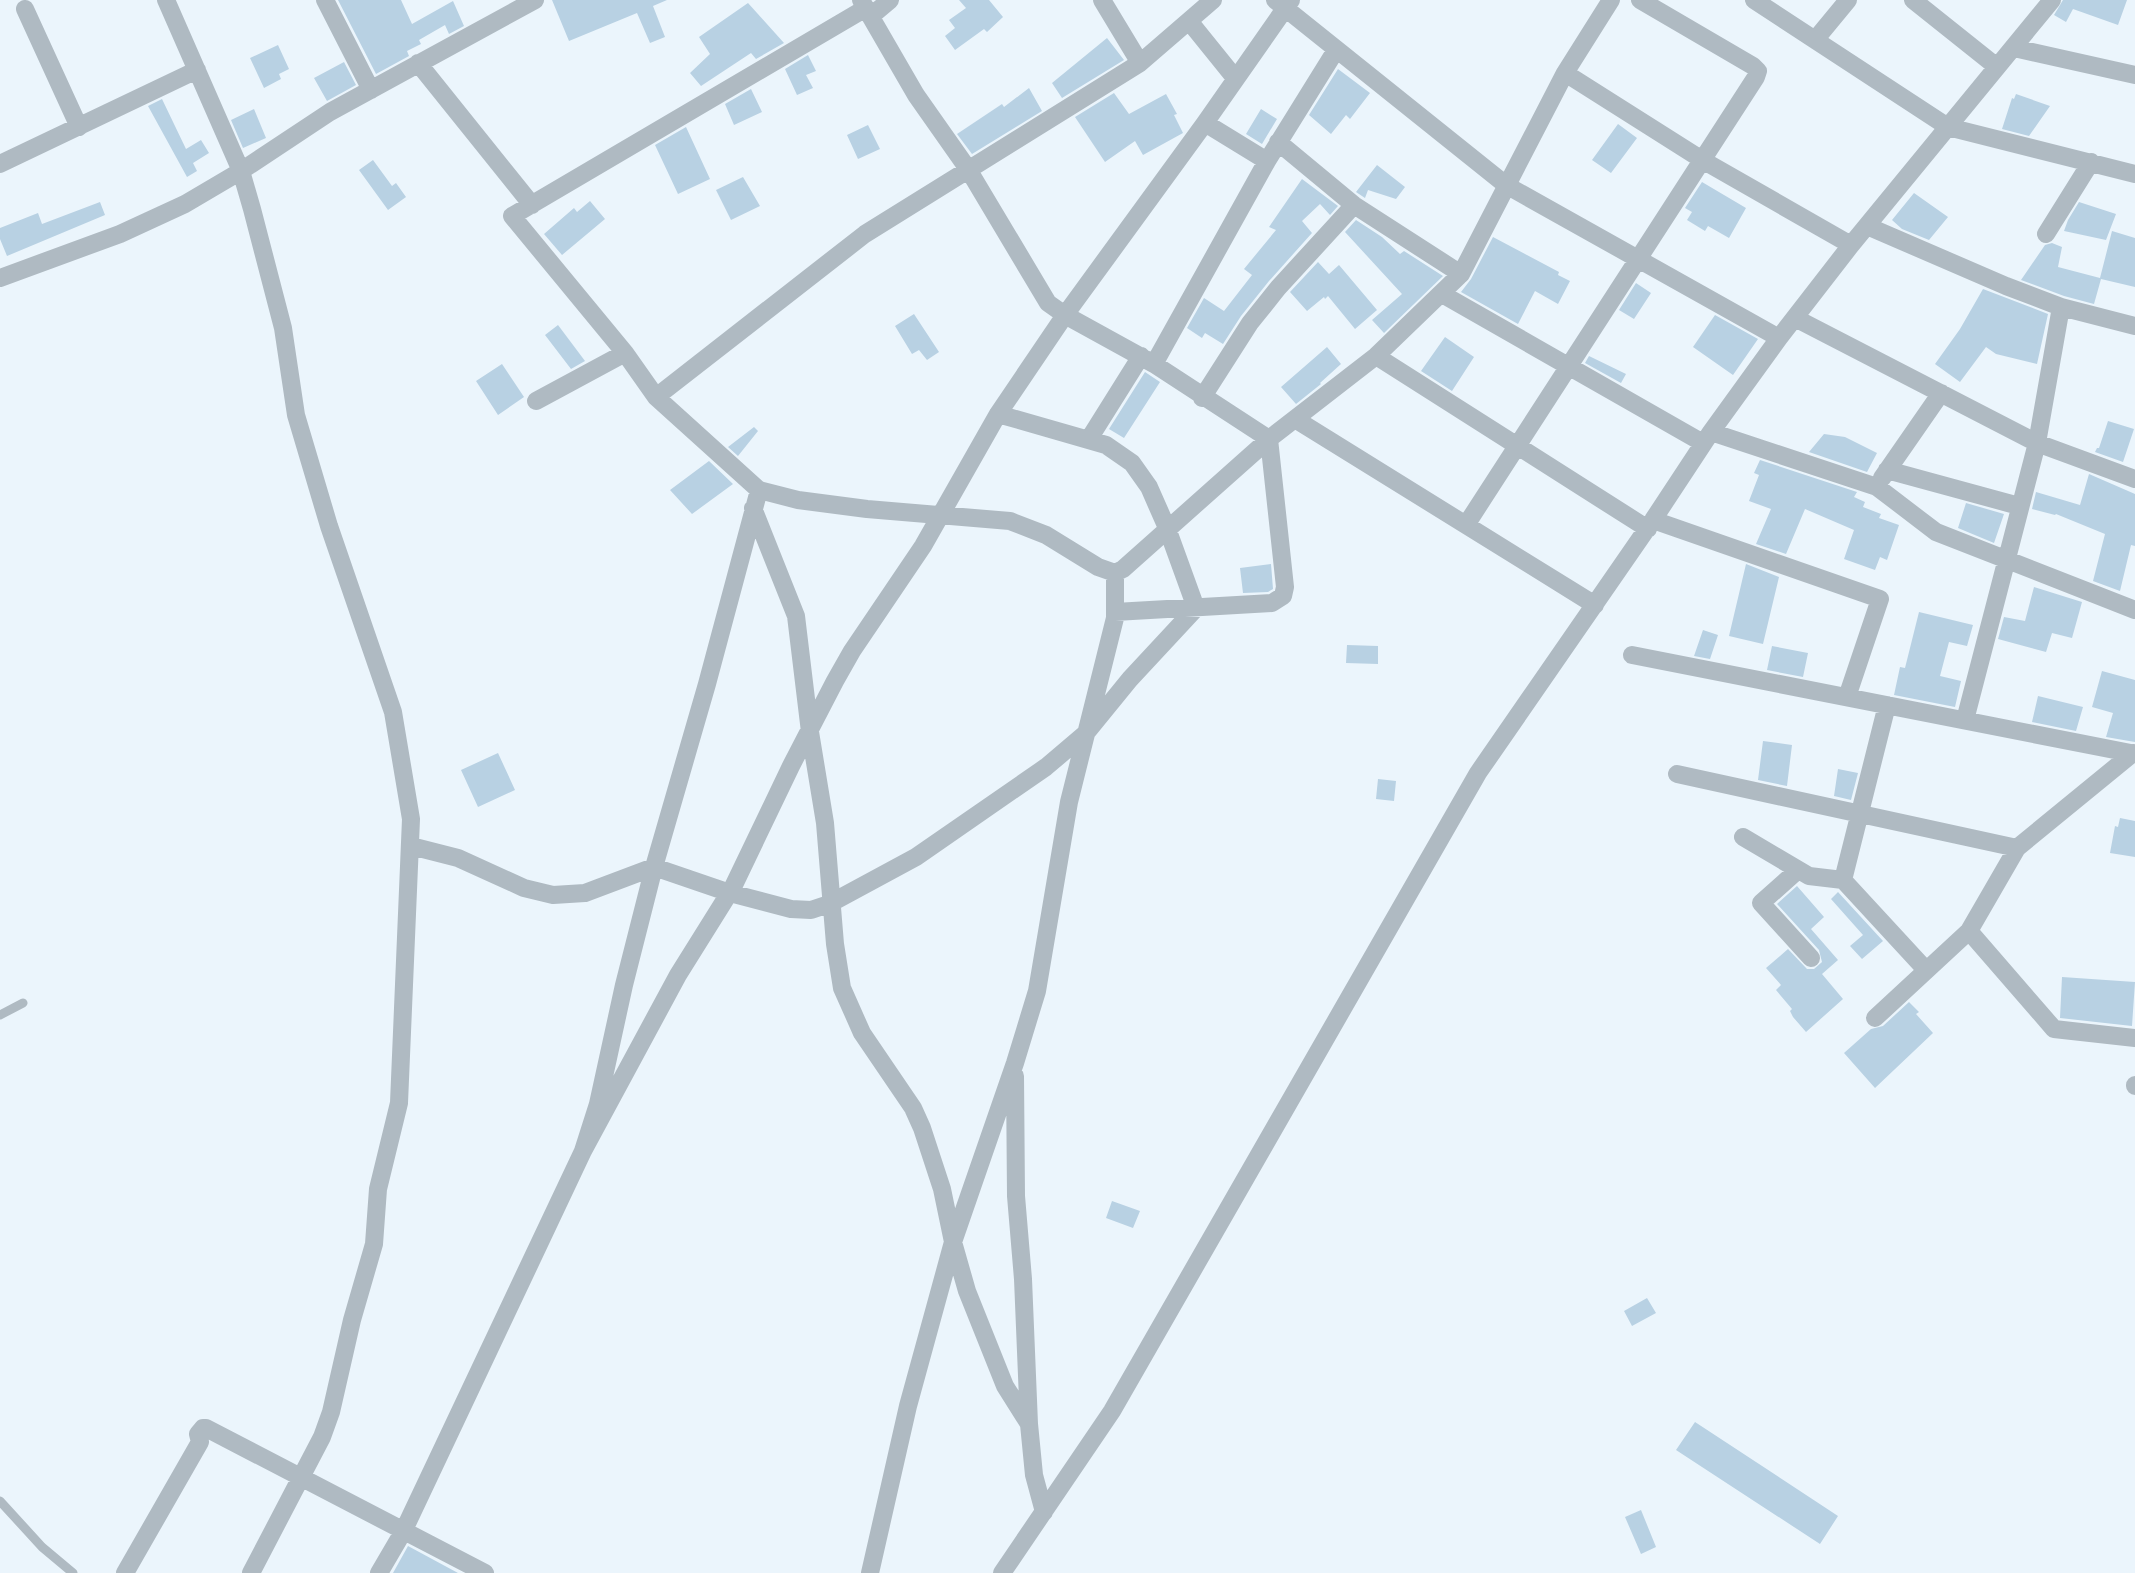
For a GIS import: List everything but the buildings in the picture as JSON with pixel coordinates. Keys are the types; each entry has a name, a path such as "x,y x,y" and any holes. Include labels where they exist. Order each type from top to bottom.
{"street":[{"path":"166,0 241,171 283,328 296,415 329,526 393,712 411,819 399,1103 378,1189 374,1244 323,1437 251,1573"},
{"path":"325,0 371,90"},
{"path":"0,278 159,217 241,171 330,112 535,0"},
{"path":"890,0 866,8 512,216 625,353 656,397 759,489 798,500 939,517 995,519 1025,525 1098,567 1115,573 1123,569 1269,439 1376,356 1461,274 1565,73 1611,0"},
{"path":"1102,0 1140,63"},
{"path":"656,397 865,234 1140,63 1213,0"},
{"path":"1466,525 1704,161 1758,71 1754,66 1640,0"},
{"path":"1754,0 1948,127 2135,174"},
{"path":"1815,40 1848,0"},
{"path":"1913,0 1997,67"},
{"path":"1002,1573 1112,1412 1478,773 1651,524 1707,438 1779,338 1851,245 2052,0"},
{"path":"379,1573 403,1532 583,1151 673,986 730,893 791,766 852,651 918,554 998,414 1065,315 1205,123 1283,3 1336,50 1506,185 1779,338"},
{"path":"866,8 916,95 968,169 1048,303 1147,360 1269,439"},
{"path":"25,9 79,127"},
{"path":"1189,21 1235,78"},
{"path":"2014,48 2135,75"},
{"path":"1088,439 1147,360 1336,50"},
{"path":"418,63 532,205"},
{"path":"0,164 197,70"},
{"path":"1565,73 1704,161 1851,245"},
{"path":"1205,123 1267,161"},
{"path":"1278,142 1354,205 1461,274"},
{"path":"2046,234 2091,162"},
{"path":"1202,398 1257,314 1354,205"},
{"path":"1867,226 2061,307 2135,326"},
{"path":"1442,294 1570,367 1707,438 1877,486 1936,532 2135,610"},
{"path":"1965,720 2037,443 2061,307"},
{"path":"1795,318 2037,443 2135,479"},
{"path":"536,401 625,353"},
{"path":"1376,356 1518,446 1651,524 1880,599 1847,697"},
{"path":"1877,486 1941,393"},
{"path":"998,414 1106,445 1132,463 1149,488 1167,528 1196,608"},
{"path":"1295,419 1595,605"},
{"path":"1115,612 1272,603 1283,596 1285,587 1269,439"},
{"path":"1887,470 2019,506"},
{"path":"583,1151 598,1104 654,867 759,489"},
{"path":"753,508 796,616 810,732 825,823 838,973 862,1033 913,1108 922,1128 942,1189 967,1291 1000,1376 1012,1401 1029,1424"},
{"path":"870,1573 901,1431 953,1242 1037,992 1061,841 1115,612 1115,573"},
{"path":"411,846 458,858 524,888 554,895 584,893 654,867 730,893 791,909 811,910 832,903 916,857 1046,767 1086,733 1130,679 1196,608"},
{"path":"1632,655 2134,754"},
{"path":"1843,880 1887,705"},
{"path":"1875,1018 1969,931 2017,848 2134,754"},
{"path":"1677,774 2017,848"},
{"path":"1743,837 1809,876 1843,880 1926,971"},
{"path":"1798,870 1761,903 1811,958"},
{"path":"1969,931 2054,1029 2135,1038"},
{"path":"1015,1063 1016,1196 1023,1279 1029,1424 1034,1475 1044,1512"},
{"path":"125,1573 200,1442 198,1434 203,1428 485,1573"}],"lane":[{"path":"0,1015 23,1003"},
{"path":"0,1501 42,1547 74,1573"}]}
